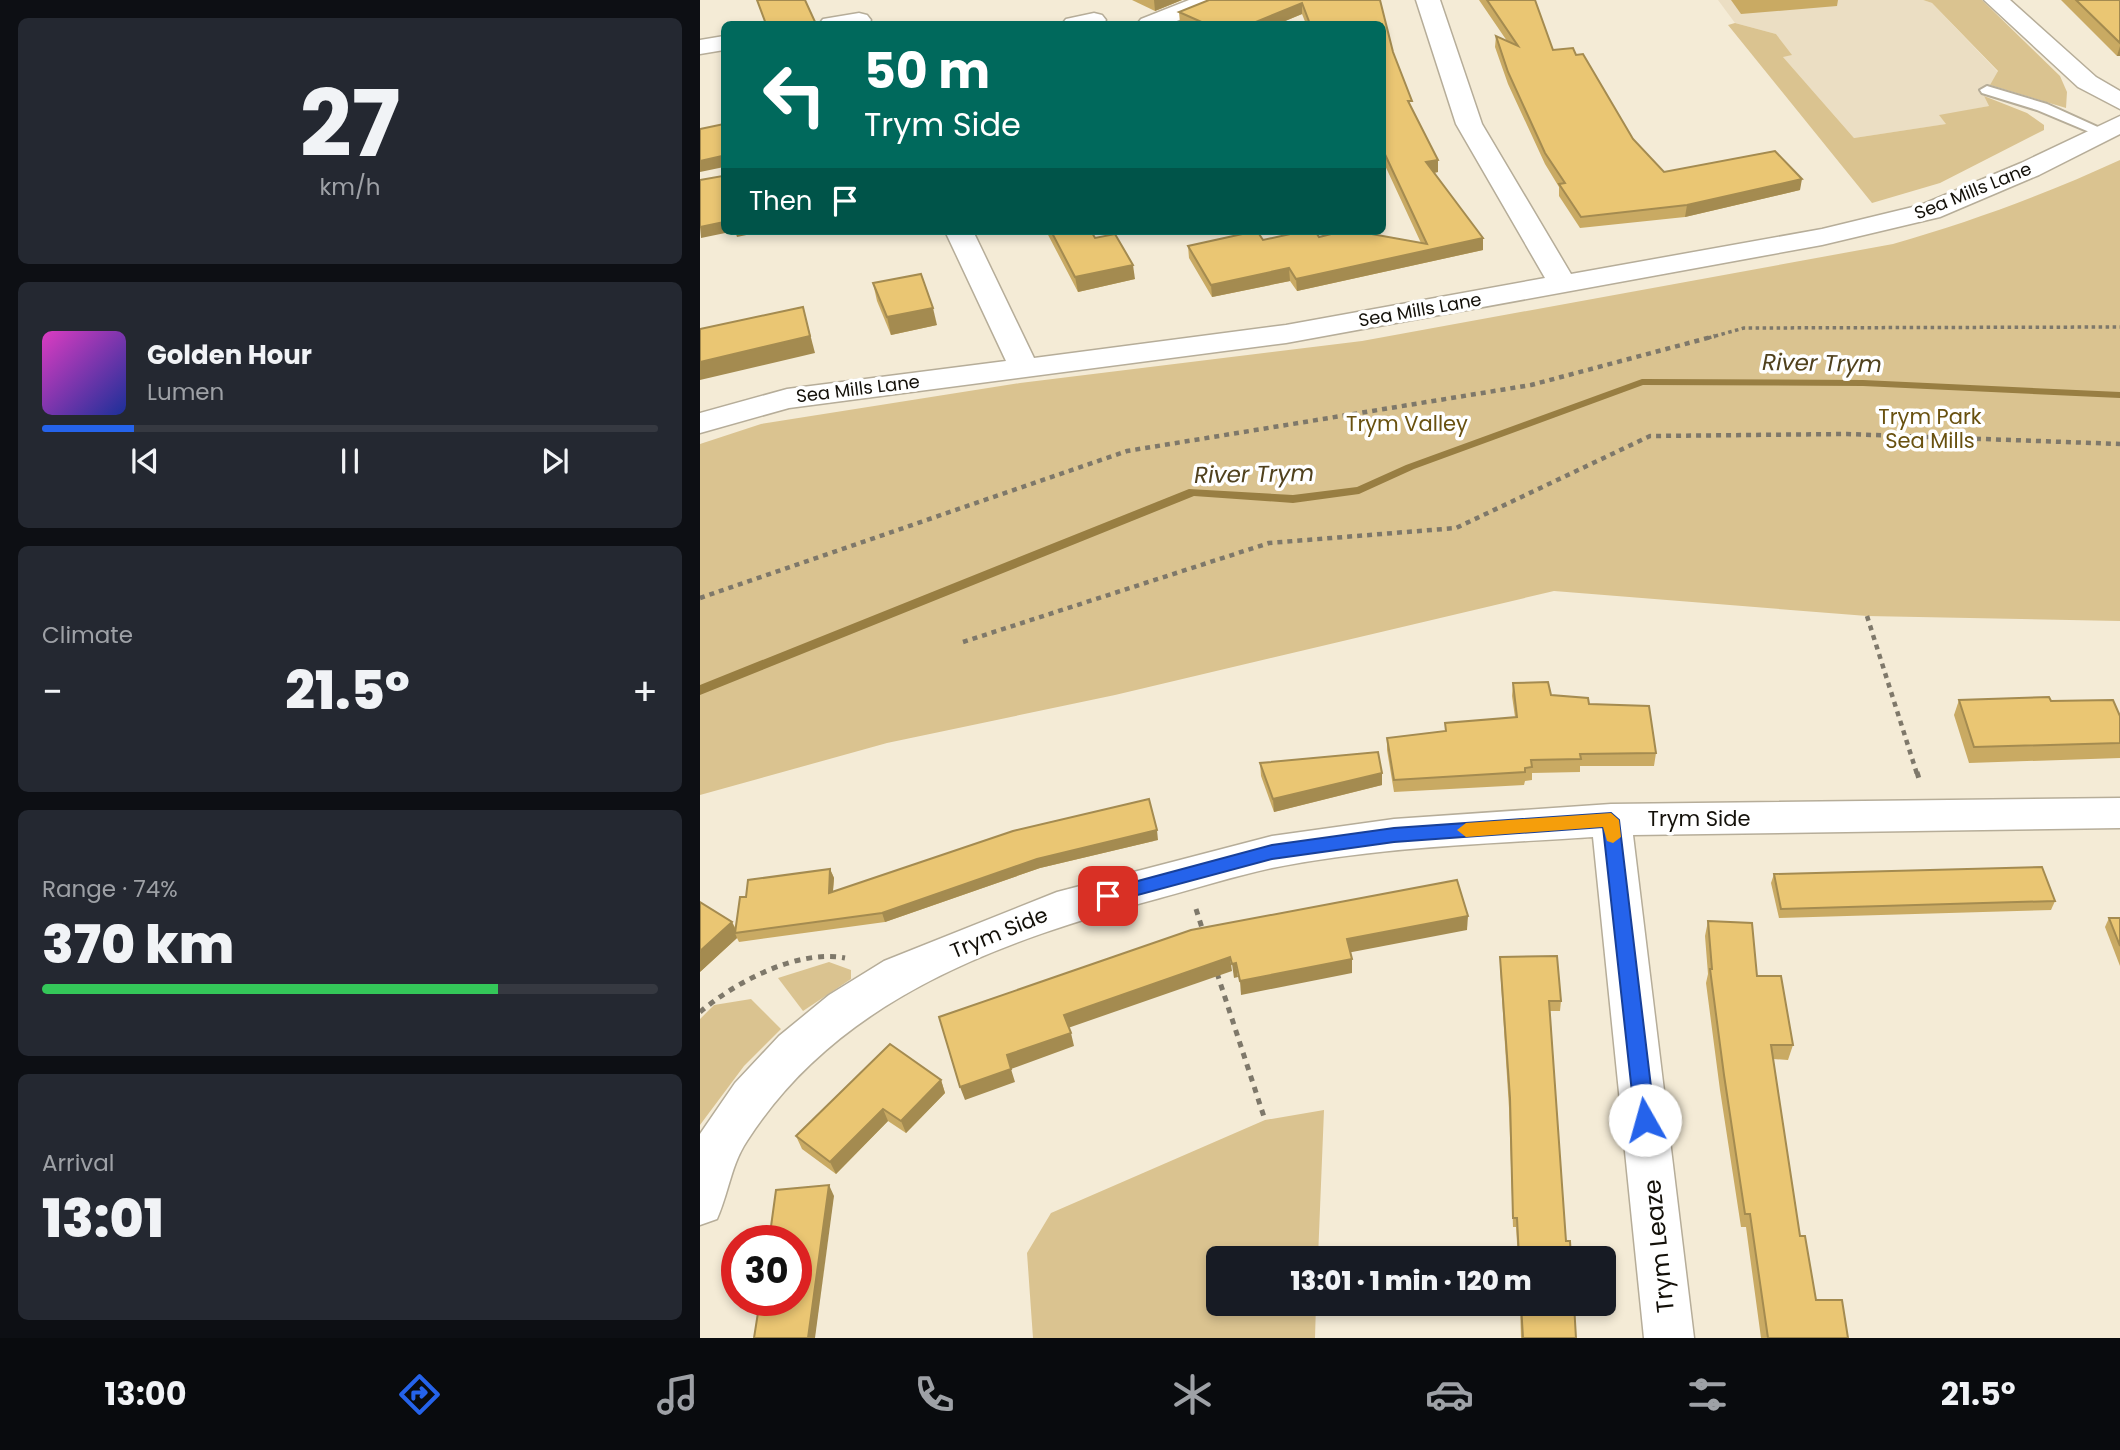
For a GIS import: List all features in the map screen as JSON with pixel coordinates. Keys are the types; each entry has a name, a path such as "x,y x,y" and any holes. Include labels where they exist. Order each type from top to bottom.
{"street":[{"path":"1156,15 1210,0"},
{"path":"1428,0 1469,124 1563,284"},
{"path":"1996,0 2087,82 2120,101"},
{"path":"840,21 857,15"},
{"path":"2087,82 2085,95 2111,129"},
{"name":"Sea Mills Lane","path":"700,423 787,399 1286,334 1822,237 1930,211 2030,170 2111,129"},
{"path":"961,235 1024,368"},
{"name":"Trym Side","path":"700,1203 714,1154 756,1093 788,1056 876,986 1057,909 1272,852 1394,835 1611,820 2120,813"},
{"name":"Trym Leaze","path":"1611,820 1669,1338"}],"lane":[{"path":"1987,90 2111,129"}],"path":[{"path":"700,598 1127,451 1531,385 1744,328 2120,327"},
{"path":"963,642 1269,543 1456,528 1650,436 1847,434 2120,444"},
{"path":"1867,616 1930,817"},
{"path":"1183,876 1204,933"},
{"path":"700,1012 709,1003 741,985 811,957 838,954 860,965 876,986"},
{"path":"1216,971 1265,1120"}],"shaded area":[{"path":"1718,0 1923,0 1932,3 1998,72 1984,96 1989,106 1940,116 1947,124 1854,138 1782,56 1791,55 1776,34 1735,23"}],"green space":[{"path":"1923,0 1982,0 2060,76 2067,92 2066,108 1990,85 1998,71 1932,3"},
{"path":"1735,23 1776,34 1792,55 1783,57 1854,138 1946,124 1939,115 1989,106 1984,96 2027,113 2044,125 2044,130 1940,183 1872,203 1728,25"},
{"name":"Trym Park Sea Mills","path":"2120,160 2120,621 1867,616 1554,591 1115,695 887,743 700,795 700,444 761,424 1020,383 1362,341 1893,244 2008,206"},
{"path":"829,962 851,970 851,979 803,1011 778,978"},
{"path":"751,999 781,1029 744,1066 700,1125 700,1019 714,1005"},
{"path":"1324,1110 1318,1246 1206,1246 1206,1316 1316,1316 1315,1338 1033,1338 1027,1253 1051,1213 1265,1120"}],"building":[{"path":"757,0 805,0 815,21 765,21"},
{"path":"1209,0 1380,0 1385,21 1309,21 1302,3 1258,21 1199,21 1179,12"},
{"path":"1487,0 1535,0 1553,50 1573,48 1576,55 1583,54 1633,139 1664,172 1775,151 1802,179 1687,205 1581,217 1559,184 1565,183 1545,153 1508,72 1496,36 1518,46"},
{"path":"2076,0 2120,0 2120,43"},
{"path":"1386,24 1393,52 1412,101 1408,101 1438,160 1426,162 1483,238 1296,279 1289,268 1211,285 1188,246 1238,235 1260,235 1263,240 1286,235 1377,235 1427,244 1386,157"},
{"path":"721,125 721,156 700,161 700,129"},
{"path":"721,176 721,223 700,227 700,180"},
{"path":"1053,235 1093,235 1095,238 1116,235 1133,265 1075,277"},
{"path":"921,274 933,308 887,317 873,283"},
{"path":"803,307 810,336 700,362 700,329"},
{"path":"1548,682 1551,695 1588,698 1589,704 1649,706 1656,753 1580,754 1581,759 1531,760 1532,767 1525,768 1525,772 1394,780 1387,738 1446,731 1445,723 1517,717 1513,683"},
{"path":"2049,697 2051,701 2113,700 2120,716 2120,743 1974,747 1959,700"},
{"path":"1378,752 1382,773 1273,799 1260,763"},
{"path":"1149,799 1157,830 1037,859 882,913 735,933 740,897 746,897 748,880 830,869 829,893 1013,831"},
{"path":"2042,867 2055,901 1781,909 1774,874"},
{"path":"1457,880 1468,916 1347,939 1352,959 1240,981 1236,963 1232,964 1230,957 1064,1015 1071,1033 1007,1055 1011,1069 960,1087 939,1017 1191,930"},
{"path":"700,902 732,922 700,951"},
{"path":"2109,918 2120,918 2120,946"},
{"path":"1708,921 1752,923 1757,976 1781,976 1793,1045 1771,1045 1800,1236 1805,1236 1816,1300 1842,1300 1848,1338 1768,1338 1750,1214 1745,1214 1724,1075 1710,969"},
{"path":"1557,956 1561,1001 1549,1001 1566,1241 1570,1241 1570,1246 1518,1246 1517,1218 1513,1218 1510,1098 1500,957"},
{"path":"890,1044 941,1080 901,1121 883,1109 830,1162 796,1136"},
{"path":"829,1185 812,1309 812,1225 771,1225 776,1190"},
{"path":"757,1316 811,1316 808,1338 754,1338"},
{"path":"1522,1316 1575,1316 1576,1338 1523,1338"}],"waterway":[{"name":"River Trym","path":"700,690 1193,492 1293,499 1359,490 1410,467 1642,382 1863,383 2120,395"}],"slow traffic":[{"path":"1466,830 1611,820 1613,837"}],"route":[{"path":"1108,896 1272,852 1394,835 1611,820 1645,1120"}],"park label":[{"name":"Trym Valley","path":"1407,424"}]}
